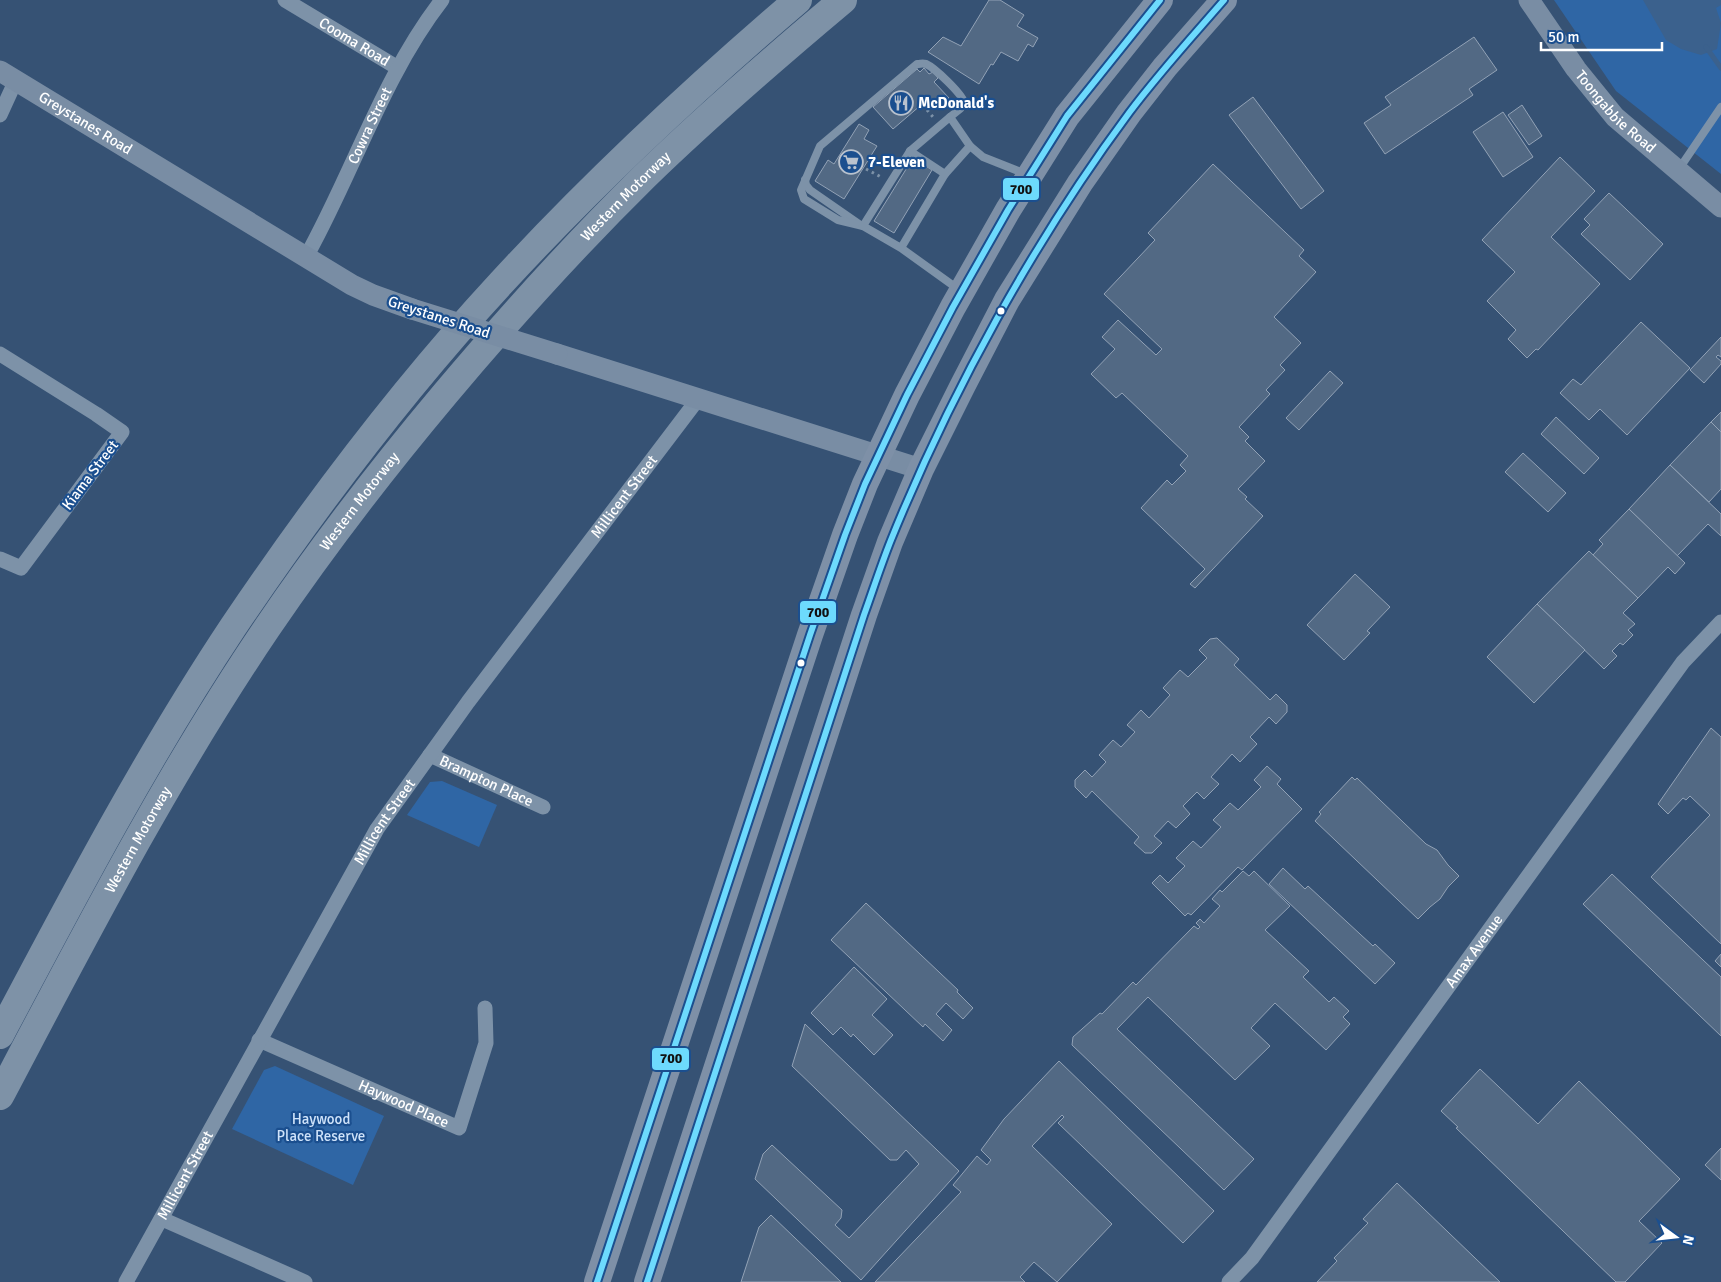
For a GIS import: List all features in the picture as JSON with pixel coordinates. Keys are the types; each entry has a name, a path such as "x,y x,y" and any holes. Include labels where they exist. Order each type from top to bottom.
{"highway":[{"name":"Western Motorway","path":"0,1036 112,826 163,738 232,629 284,553 350,464 443,348 542,238 678,105 798,0"},
{"name":"Western Motorway","path":"0,1096 134,843 171,779 267,628 373,483 514,314 582,240 706,119 843,0"},
{"path":"597,1282 810,635 848,526 878,456 907,395 962,291 1030,176 1068,116 1107,64 1160,0"},
{"path":"647,1282 864,615 890,542 921,469 1007,300 1080,184 1129,113 1224,0"}],"main road":[{"name":"Toongabbie Road","path":"1529,0 1576,69 1615,117 1721,207"},
{"name":"Greystanes Road","path":"8,76 352,285 373,295 412,309 921,469"}],"street":[{"name":"Cooma Road","path":"285,0 398,68"},
{"name":"Cowra Street","path":"306,257 398,68 442,0"},
{"path":"0,115 8,76"},
{"name":"Kiama Street","path":"0,354 122,432 21,568 0,559"},
{"name":"Millicent Street","path":"126,1282 377,828 698,399"},
{"name":"Amax Avenue","path":"1229,1282 1252,1258 1683,662 1721,622"},
{"name":"Brampton Place","path":"430,755 543,807"},
{"name":"Haywood Place","path":"260,1040 459,1128 486,1043 484,1008"},
{"path":"162,1219 305,1282"}],"lane":[{"path":"917,64 926,64 933,68 961,96 964,102 950,117 910,151 863,226 838,220 804,199 802,190 805,180 820,146 917,64"},
{"path":"1678,170 1721,107"},
{"path":"950,117 970,146 983,157 1030,176"},
{"path":"900,248 945,174 970,146"},
{"path":"910,151 945,174"},
{"path":"805,180 810,190 863,226 900,248 962,291"}],"path":[{"path":"866,169 890,183"}],"green space":[{"path":"1554,0 1721,0 1721,174 1616,91"},
{"path":"442,781 497,805 479,847 407,815 430,782"},
{"name":"Haywood Place Reserve","path":"275,1066 384,1116 353,1185 232,1129 264,1070"}],"shaded area":[{"path":"1643,0 1721,0 1721,5 1716,8 1721,23 1717,49 1701,55 1681,49 1666,40"}],"building":[{"path":"989,0 1000,0 1024,15 1017,26 1038,38 1033,47 1028,44 1018,61 1001,52 979,84 928,52 943,37 961,46"},
{"path":"1474,37 1497,70 1469,89 1473,95 1385,154 1364,123 1391,105 1385,97"},
{"name":"McDonald's","path":"924,68 929,74 933,72 938,78 934,82 949,98 937,109 928,99 893,129 873,107 917,69 920,72"},
{"path":"1253,97 1324,191 1301,209 1229,115"},
{"path":"1522,105 1542,136 1529,145 1508,115"},
{"path":"1503,112 1533,157 1503,177 1473,132"},
{"name":"7-Eleven","path":"859,124 869,130 864,139 877,146 844,199 815,181 828,160 834,164"},
{"path":"1560,157 1595,191 1551,237 1600,284 1538,350 1536,349 1527,358 1508,339 1516,330 1487,301 1515,272 1482,240"},
{"path":"913,158 932,170 894,233 874,221"},
{"path":"1213,164 1304,250 1299,256 1316,272 1274,317 1301,343 1280,365 1285,370 1266,390 1270,394 1239,427 1249,437 1245,441 1265,461 1238,489 1247,497 1245,499 1263,516 1195,588 1190,584 1205,569 1141,508 1167,480 1172,485 1186,471 1180,465 1188,456 1122,393 1116,398 1091,374 1115,349 1102,337 1118,320 1156,355 1162,349 1104,294 1155,240 1148,233"},
{"path":"1609,193 1663,244 1630,280 1581,234 1590,225 1584,219"},
{"path":"1641,322 1690,368 1627,435 1600,409 1589,420 1560,393 1573,379 1581,385"},
{"path":"1721,337 1721,357 1718,355 1716,357 1721,361 1721,364 1704,383 1690,370"},
{"path":"1330,371 1343,383 1299,430 1286,418"},
{"path":"1721,412 1721,432 1711,422"},
{"path":"1556,417 1599,458 1584,474 1541,434"},
{"path":"1711,422 1721,432 1721,489 1709,502 1670,465"},
{"path":"1523,453 1566,493 1548,512 1505,472"},
{"path":"1670,465 1721,514 1721,536 1708,524 1677,556 1629,509"},
{"path":"1629,509 1685,563 1675,574 1668,567 1638,598 1593,555 1603,544 1599,540"},
{"path":"1589,551 1638,598 1623,613 1635,624 1628,630 1633,635 1623,645 1620,643 1612,651 1617,656 1604,669 1537,604"},
{"path":"1355,574 1390,607 1367,631 1370,633 1344,660 1307,625"},
{"path":"1537,604 1585,650 1534,703 1487,657"},
{"path":"1217,638 1239,659 1234,665 1270,700 1276,694 1287,705 1287,712 1276,724 1269,717 1250,737 1257,744 1240,762 1232,754 1211,777 1219,784 1204,799 1197,792 1183,806 1190,814 1176,828 1168,821 1154,836 1162,843 1152,853 1145,853 1134,843 1139,837 1092,791 1086,798 1075,787 1075,780 1085,770 1092,777 1106,762 1099,755 1113,740 1121,747 1135,732 1127,725 1141,710 1149,718 1170,695 1163,688 1180,670 1188,677 1207,658 1199,650 1210,639"},
{"path":"1711,728 1721,737 1721,944 1651,877 1710,815 1690,796 1686,800 1683,798 1668,814 1658,804"},
{"path":"1267,766 1281,779 1277,784 1302,809 1242,870 1238,867 1191,915 1188,913 1185,916 1152,883 1160,875 1168,883 1185,866 1176,858 1193,841 1201,848 1221,827 1213,820 1230,803 1238,810 1261,787 1254,780"},
{"path":"1352,777 1355,780 1357,778 1426,844 1437,850 1459,876 1440,899 1418,919 1315,821 1321,814 1319,812"},
{"path":"1283,868 1305,889 1308,886 1373,946 1375,944 1395,963 1375,984 1269,884"},
{"path":"1243,871 1249,876 1254,871 1290,906 1265,930 1309,971 1303,977 1329,1002 1334,997 1349,1011 1343,1017 1350,1024 1326,1050 1275,1003 1251,1028 1270,1046 1235,1080 1148,997 1117,1029 1254,1159 1224,1190 1072,1045 1073,1037 1100,1013 1102,1014 1133,982 1136,985 1194,926 1198,929 1200,927 1196,923 1200,919 1204,923 1220,906 1212,899 1220,890 1222,892"},
{"path":"1612,874 1721,977 1721,1036 1583,904"},
{"path":"866,903 958,990 957,992 973,1008 963,1019 946,1003 936,1014 952,1030 943,1041 925,1024 923,1027 831,940"},
{"path":"1721,954 1721,967 1715,961"},
{"path":"854,967 887,999 872,1015 893,1035 874,1055 853,1034 851,1037 841,1027 833,1035 811,1013"},
{"path":"805,1024 959,1171 861,1280 755,1179 763,1154 772,1145 842,1210 841,1218 835,1225 849,1238 919,1164 906,1150 897,1160 890,1160 792,1066"},
{"path":"1059,1061 1214,1211 1183,1243 1058,1123 1064,1117 1062,1115 1032,1146 1112,1224 1057,1282 1034,1262 1020,1277 1025,1282 875,1282 961,1192 953,1185 977,1156 987,1165 991,1160 981,1150 1004,1119"},
{"path":"1480,1069 1538,1124 1579,1081 1680,1179 1639,1221 1662,1243 1625,1282 1616,1282 1456,1128 1458,1127 1441,1111"},
{"path":"1721,1148 1721,1180 1705,1165"},
{"path":"1397,1183 1500,1282 1317,1282 1337,1261 1334,1258 1368,1223 1363,1219"},
{"path":"771,1215 841,1282 741,1282 759,1227"}],"waterway":[{"path":"1706,47 1721,68"}],"transit line":[{"name":"700","path":"597,1282 810,635 865,484 907,395 953,307 1008,210 1067,116 1160,0"},
{"name":"700","path":"647,1282 864,615 887,549 915,484 940,429 997,319 1060,213 1140,98 1224,0"}],"place":[{"name":"McDonald's","path":"901,103"},
{"name":"7-Eleven","path":"851,162"}]}
